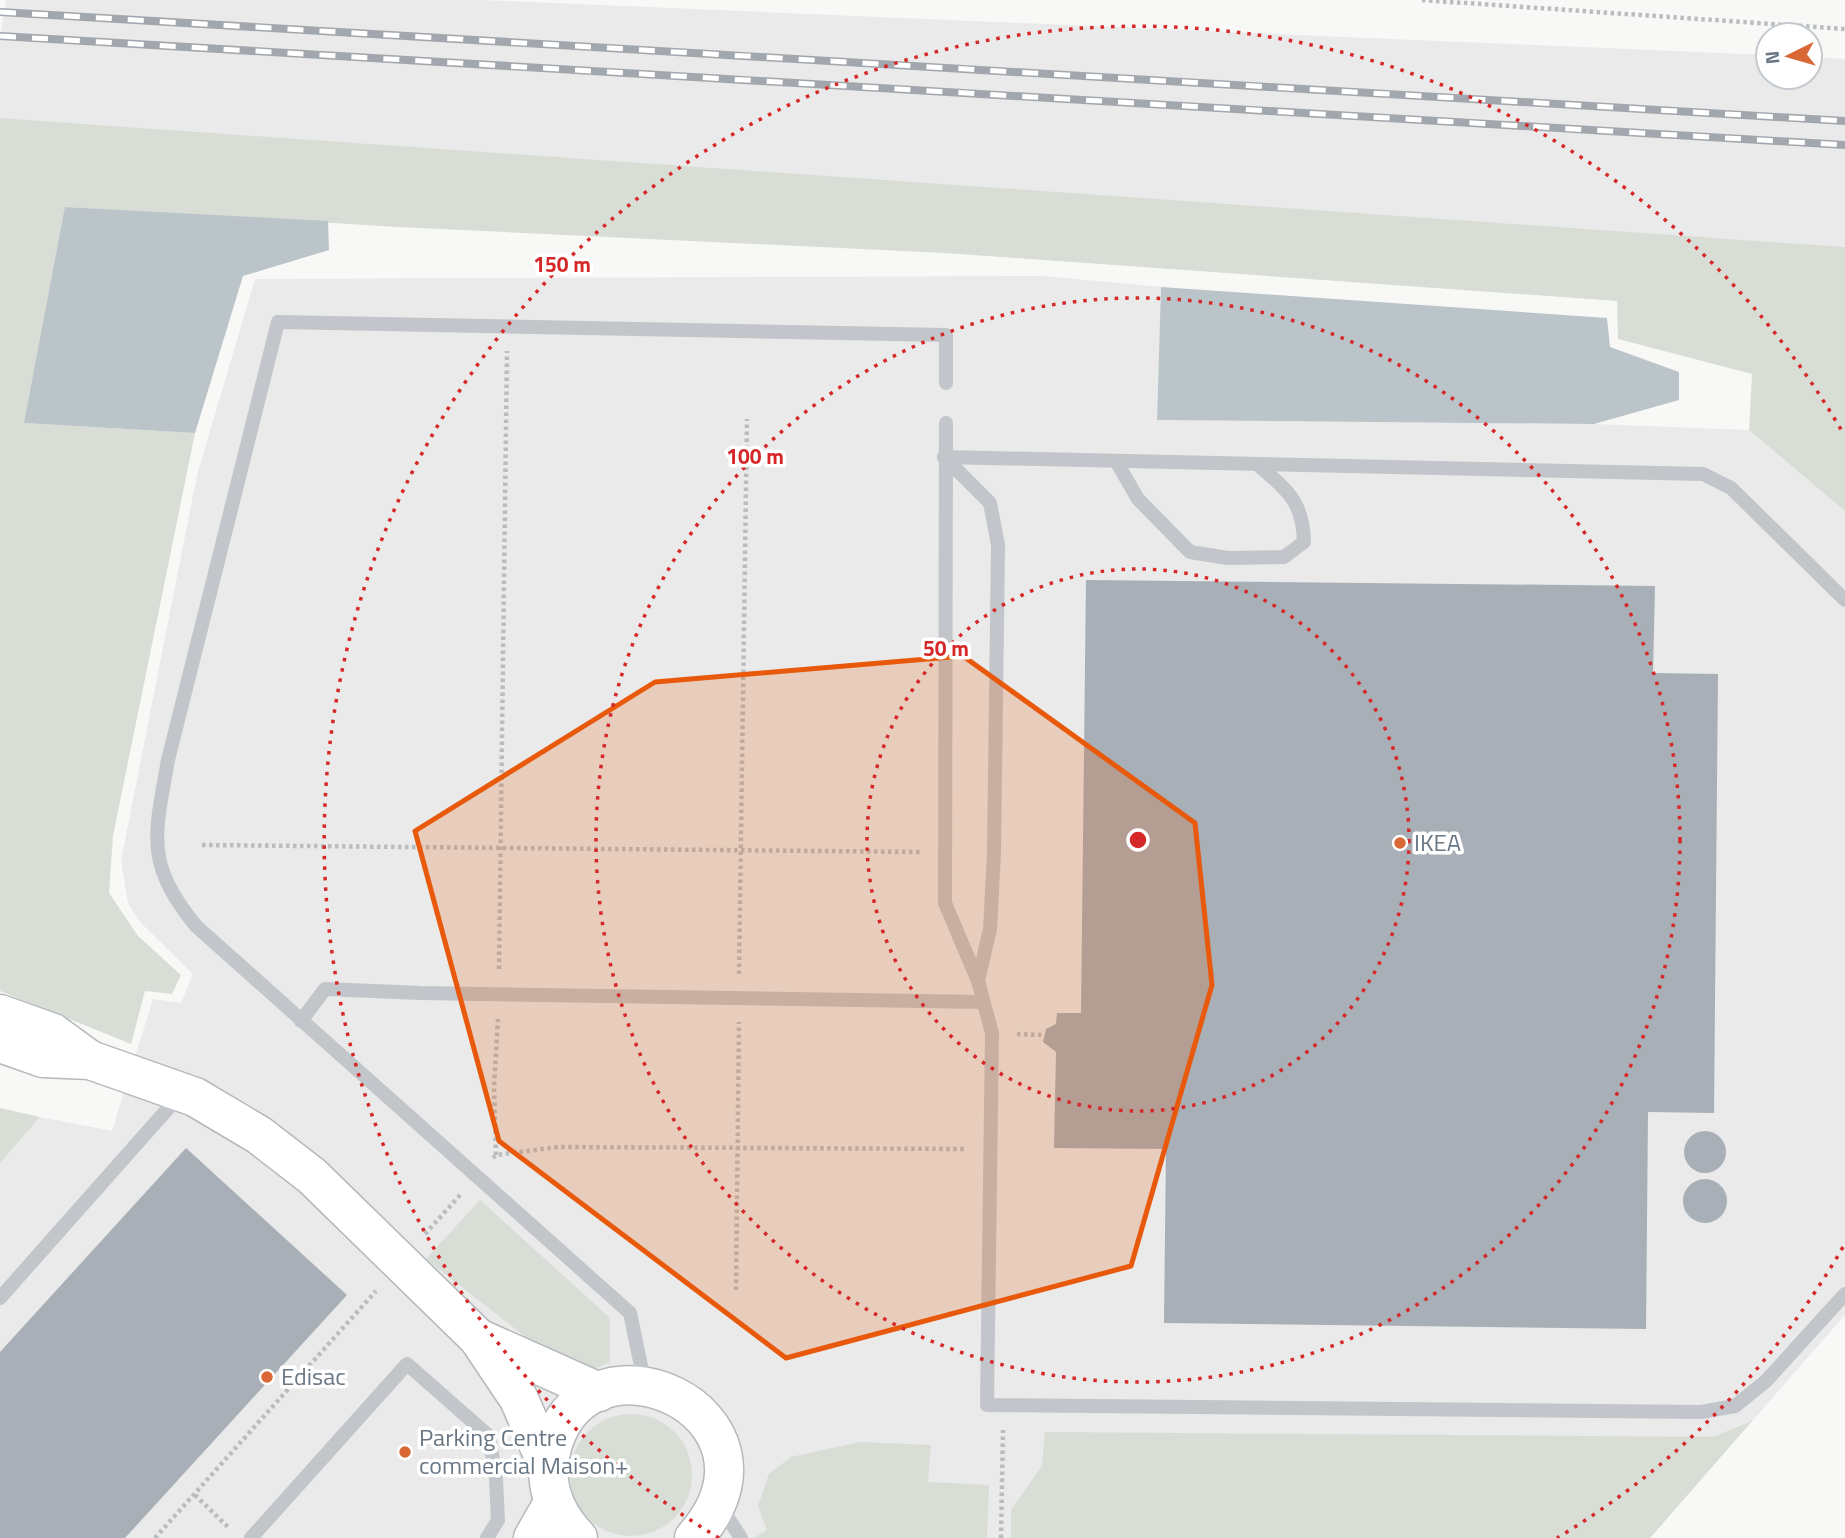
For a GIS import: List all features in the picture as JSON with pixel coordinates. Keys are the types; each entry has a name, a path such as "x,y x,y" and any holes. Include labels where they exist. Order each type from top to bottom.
{"main road":[{"path":"0,1014 53,1033 90,1060"},
{"path":"0,1043 43,1058 90,1060 182,1092 259,1135 313,1176 478,1338 519,1399 565,1524 578,1538"},
{"path":"478,1338 599,1392"},
{"path":"533,1538 551,1485 553,1444 563,1423 579,1405 599,1392 621,1385 645,1385 680,1397 708,1422 719,1444 723,1464 718,1502 708,1523 694,1538"}],"lane":[{"path":"645,1385 630,1313 195,926 161,875 157,850 168,760 278,323 946,335 946,383"},
{"path":"946,423 945,903 978,981 992,1033 987,1405 1701,1412 1735,1406 1756,1389 1845,1294"},
{"path":"944,457 1703,474 1731,488 1845,600"},
{"path":"944,457 990,503 998,545 994,853 990,929 978,981"},
{"path":"1116,461 1138,499 1190,552 1227,558 1284,557 1304,542 1303,517 1289,491 1257,464"},
{"path":"301,1021 325,989 499,995 983,1002"},
{"path":"0,1298 182,1092"},
{"path":"251,1538 407,1364 489,1436 496,1479 498,1520 486,1538"},
{"path":"718,1502 741,1538"}],"path":[{"path":"1422,0 1845,29"},
{"path":"496,1155 494,1087 499,995 507,327"},
{"path":"736,1290 747,419"},
{"path":"202,845 945,852"},
{"path":"155,1538 364,1308 399,1262 496,1155 558,1147 991,1149"},
{"path":"1001,1538 1001,1454 1005,1405"},
{"path":"194,1494 230,1529"}],"highlighted area":[{"path":"963,656 1195,823 1212,985 1131,1266 786,1358 499,1141 415,831 655,682"}],"shaded area":[{"path":"6,0 482,0 1754,54 1754,91 1824,91 1824,58 1845,59 1845,247 0,118 0,37"},
{"path":"0,118 1845,247 1845,511 1749,430 1752,374 1618,339 1617,301 945,253 398,227 66,207 25,423 195,433 113,836 109,893 138,936 181,975 172,994 145,991 131,1044 0,991"},
{"path":"65,207 328,221 329,250 243,276 195,433 24,423"},
{"path":"1044,276 1161,287 1157,420 1594,424 1749,430 1845,511 1845,1315 1650,1538 0,1538 0,1163 40,1117 112,1131 153,999 181,1003 193,974 140,922 128,903 121,861 197,475 255,279"},
{"path":"1161,287 1607,318 1610,347 1679,372 1679,400 1594,424 1157,420"},
{"path":"0,1108 40,1117 0,1163"},
{"path":"480,1200 610,1318 610,1362 586,1372 555,1360 426,1259"},
{"path":"631,1414 654,1419 674,1432 687,1452 692,1475 687,1498 674,1518 654,1531 631,1536 608,1531 588,1518 575,1498 570,1475 575,1452 588,1432 608,1419"},
{"path":"1752,1421 1650,1538 1011,1538 1011,1510 1042,1466 1045,1432 1713,1437"},
{"path":"860,1442 931,1445 928,1482 989,1485 987,1538 754,1538 767,1530 758,1506 769,1474 791,1457"}],"building":[{"name":"IKEA","path":"1086,580 1655,586 1653,673 1718,674 1714,1113 1648,1112 1646,1329 1164,1323 1166,1149 1054,1148 1056,1052 1043,1042 1046,1029 1056,1024 1057,1013 1081,1013"},
{"path":"1705,1131 1720,1137 1726,1152 1720,1167 1705,1173 1690,1167 1684,1152 1690,1137"},
{"path":"186,1148 347,1295 125,1538 0,1538 0,1352"},
{"path":"1705,1179 1720,1186 1727,1201 1720,1216 1705,1223 1690,1216 1683,1201 1690,1186"}],"railway":[{"path":"0,12 1845,121"},
{"path":"0,36 1845,145"}],"place":[{"name":"IKEA","path":"1400,843"},
{"name":"Edisac","path":"267,1377"},
{"name":"Parking Centre commercial Maison+","path":"405,1452"}]}
